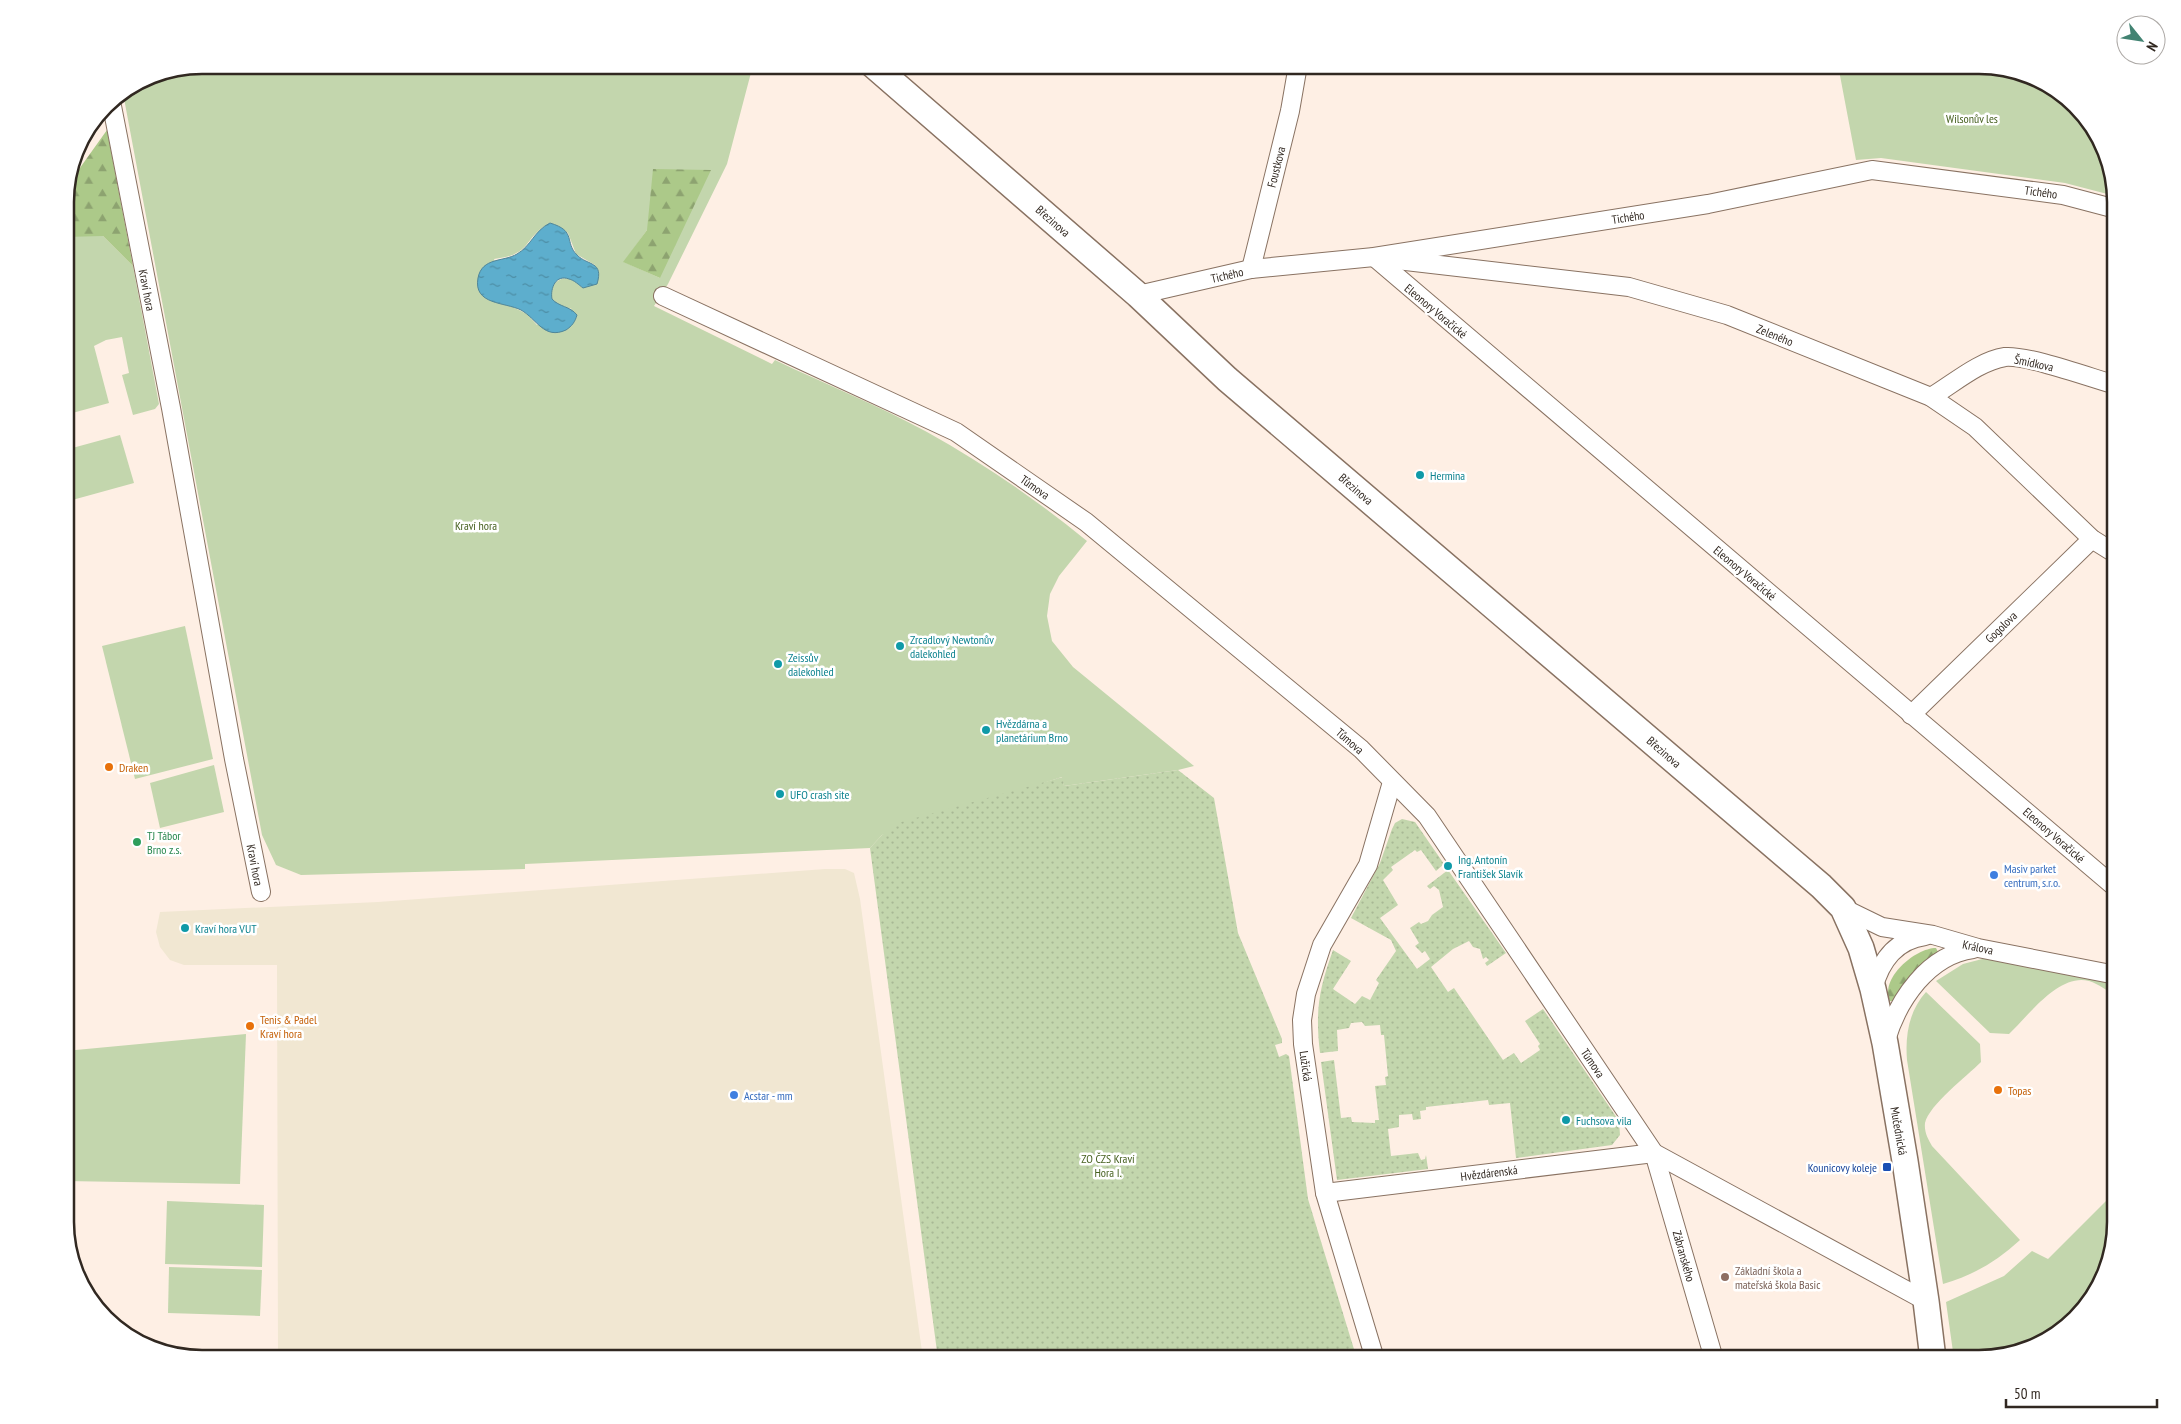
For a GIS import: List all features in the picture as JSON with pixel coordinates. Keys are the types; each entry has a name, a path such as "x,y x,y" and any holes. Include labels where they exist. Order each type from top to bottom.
{"street":[{"name":"Březinova","path":"883,74 1138,295 1227,379 1821,886 1843,908"},
{"name":"Foustkova","path":"1251,270 1290,111 1296,74"},
{"name":"Kraví hora","path":"113,109 174,427 232,750 261,892"},
{"name":"Tichého","path":"1138,295 1251,270 1374,257 1708,204 1872,170 2063,195 2107,207"},
{"name":"Zeleného","path":"1374,257 1629,287 1727,315 1931,397 1975,427 2092,540 2107,549"},
{"name":"Eleonory Voračické","path":"1374,257 2107,880"},
{"name":"Tůmova","path":"663,296 956,432 1086,522 1361,749 1427,816 1654,1154 1926,1301"},
{"name":"Šmídkova","path":"1931,397 1989,362 2004,357 2046,365 2107,382"},
{"name":"Gogolova","path":"1911,714 2092,540"},
{"name":"Lužická","path":"1372,1350 1325,1194 1302,1020 1306,994 1322,945 1368,865 1392,782"},
{"name":"Králova","path":"1843,908 1882,927 1933,935 1978,948 2107,973"},
{"name":"Mučednická","path":"1843,908 1861,948 1873,989 1885,1043 1926,1301 1932,1350"},
{"path":"1873,989 1882,964 1893,950 1916,937 1933,935"},
{"path":"1885,1043 1892,1020 1912,988 1942,960 1957,951 1978,948"},
{"name":"Hvězdárenská","path":"1325,1194 1654,1154"},
{"name":"Zábranského","path":"1654,1154 1711,1350"}],"shaded area":[{"path":"825,869 845,869 854,873 860,899 922,1350 278,1350 277,965 184,965 170,960 160,947 156,932 160,912 378,902"}],"green space":[{"name":"Kraví hora","path":"751,74 727,164 668,284 654,306 772,364 775,360 927,432 969,456 1009,483 1087,541 1059,576 1050,594 1047,616 1052,641 1073,667 1194,766 1178,770 1064,786 1062,777 882,835 870,848 525,864 525,869 301,875 276,865 262,835 124,100 145,87 168,78 185,75","holes":["550,223 568,233 576,254 595,265 583,288 575,281 565,278 556,283 551,291 553,300 560,306 572,309 537,325 527,314 511,306 494,259 506,257 522,250 541,228","647,230 660,278 624,262"]},
{"name":"Wilsonův les","path":"1840,74 1980,74 2005,76 2036,87 2051,95 2076,117 2086,130 2100,160 2107,194 2065,183 1881,158 1856,160"},
{"path":"107,130 133,266 103,236 74,237 74,193 77,171"},
{"path":"653,169 711,170 660,278 623,262 647,230"},
{"path":"74,236 103,236 133,266 159,404 155,409 133,415 122,375 129,373 122,337 106,340 94,346 109,403 74,413"},
{"path":"120,435 134,483 74,500 74,448"},
{"path":"185,626 213,759 135,779 102,646"},
{"path":"214,765 224,812 160,828 150,783"},
{"name":"ZO ČZS Kraví Hora I.","path":"1178,770 1214,798 1238,933 1282,1039 1282,1043 1275,1045 1279,1057 1286,1054 1289,1056 1308,1199 1354,1350 937,1350 870,848 882,835 901,822 1063,777 1064,786"},
{"path":"1402,819 1415,822 1444,864 1436,871 1421,850 1417,852 1415,850 1391,867 1393,870 1383,880 1398,905 1380,918 1417,969 1430,959 1425,951 1422,953 1415,946 1419,943 1410,928 1419,922 1421,924 1428,921 1432,915 1443,907 1439,890 1434,886 1430,889 1427,886 1448,870 1506,953 1487,966 1485,963 1489,960 1486,957 1483,959 1480,949 1473,947 1469,941 1453,949 1431,967 1448,992 1454,988 1503,1060 1514,1053 1521,1063 1540,1050 1538,1046 1540,1044 1525,1021 1543,1009 1619,1121 1620,1135 1612,1145 1516,1158 1510,1103 1489,1105 1488,1100 1426,1107 1426,1110 1420,1111 1421,1119 1413,1120 1412,1114 1399,1115 1399,1127 1388,1129 1391,1156 1418,1153 1421,1160 1425,1159 1426,1155 1428,1169 1337,1180 1321,1062 1334,1060 1341,1118 1351,1117 1352,1122 1375,1123 1375,1120 1379,1120 1375,1086 1386,1085 1385,1077 1388,1076 1384,1035 1381,1035 1380,1025 1365,1026 1362,1022 1351,1023 1349,1028 1337,1030 1338,1051 1320,1053 1319,1000 1333,950 1351,961 1333,989 1355,1004 1362,996 1370,1000 1379,983 1376,980 1396,951 1391,940 1351,918 1380,863 1395,823"},
{"path":"1936,948 1939,954 1895,1001 1890,1001 1888,992 1890,983 1901,966 1918,953"},
{"path":"1986,958 2107,979 2107,990 2089,981 2078,980 2067,983 2045,997 2009,1034 1990,1033 1936,981 1963,964"},
{"path":"1926,992 1980,1044 1981,1062 1933,1108 1925,1123 1927,1135 1932,1146 2020,1240 1984,1266 1965,1276 1943,1284 1907,1060 1909,1024 1920,999"},
{"path":"246,1034 240,1184 74,1181 74,1050"},
{"path":"2107,1200 2106,1239 2103,1256 2086,1294 2064,1319 2036,1337 2005,1348 1953,1350 1946,1302 2004,1276 2032,1251 2048,1259"},
{"path":"167,1201 264,1205 262,1267 165,1264"},
{"path":"169,1267 262,1270 260,1316 168,1313"}],"water":[{"path":"550,223 567,233 573,250 581,258 597,268 599,277 597,284 583,288 573,280 561,278 557,280 553,287 552,299 577,315 570,327 558,332 546,330 521,310 485,298 480,293 478,287 480,271 484,267 489,263 522,251 540,230"}],"place":[{"name":"Hermina","path":"1420,475"},
{"name":"Zrcadlový Newtonův dalekohled","path":"900,646"},
{"name":"Zeissův dalekohled","path":"778,664"},
{"name":"Hvězdárna a planetárium Brno","path":"986,730"},
{"name":"Draken","path":"109,767"},
{"name":"UFO crash site","path":"780,794"},
{"name":"TJ Tábor Brno z.s.","path":"137,842"},
{"name":"Ing. Antonín František Slavík","path":"1448,866"},
{"name":"Masiv parket centrum, s.r.o.","path":"1994,875"},
{"name":"Kraví hora VUT","path":"185,928"},
{"name":"Tenis & Padel Kraví hora","path":"250,1026"},
{"name":"Topas","path":"1998,1090"},
{"name":"Acstar - mm","path":"734,1095"},
{"name":"Fuchsova vila","path":"1566,1120"},
{"name":"Kounicovy koleje","path":"1887,1167"},
{"name":"Základní škola a mateřská škola Basic","path":"1725,1277"}]}
